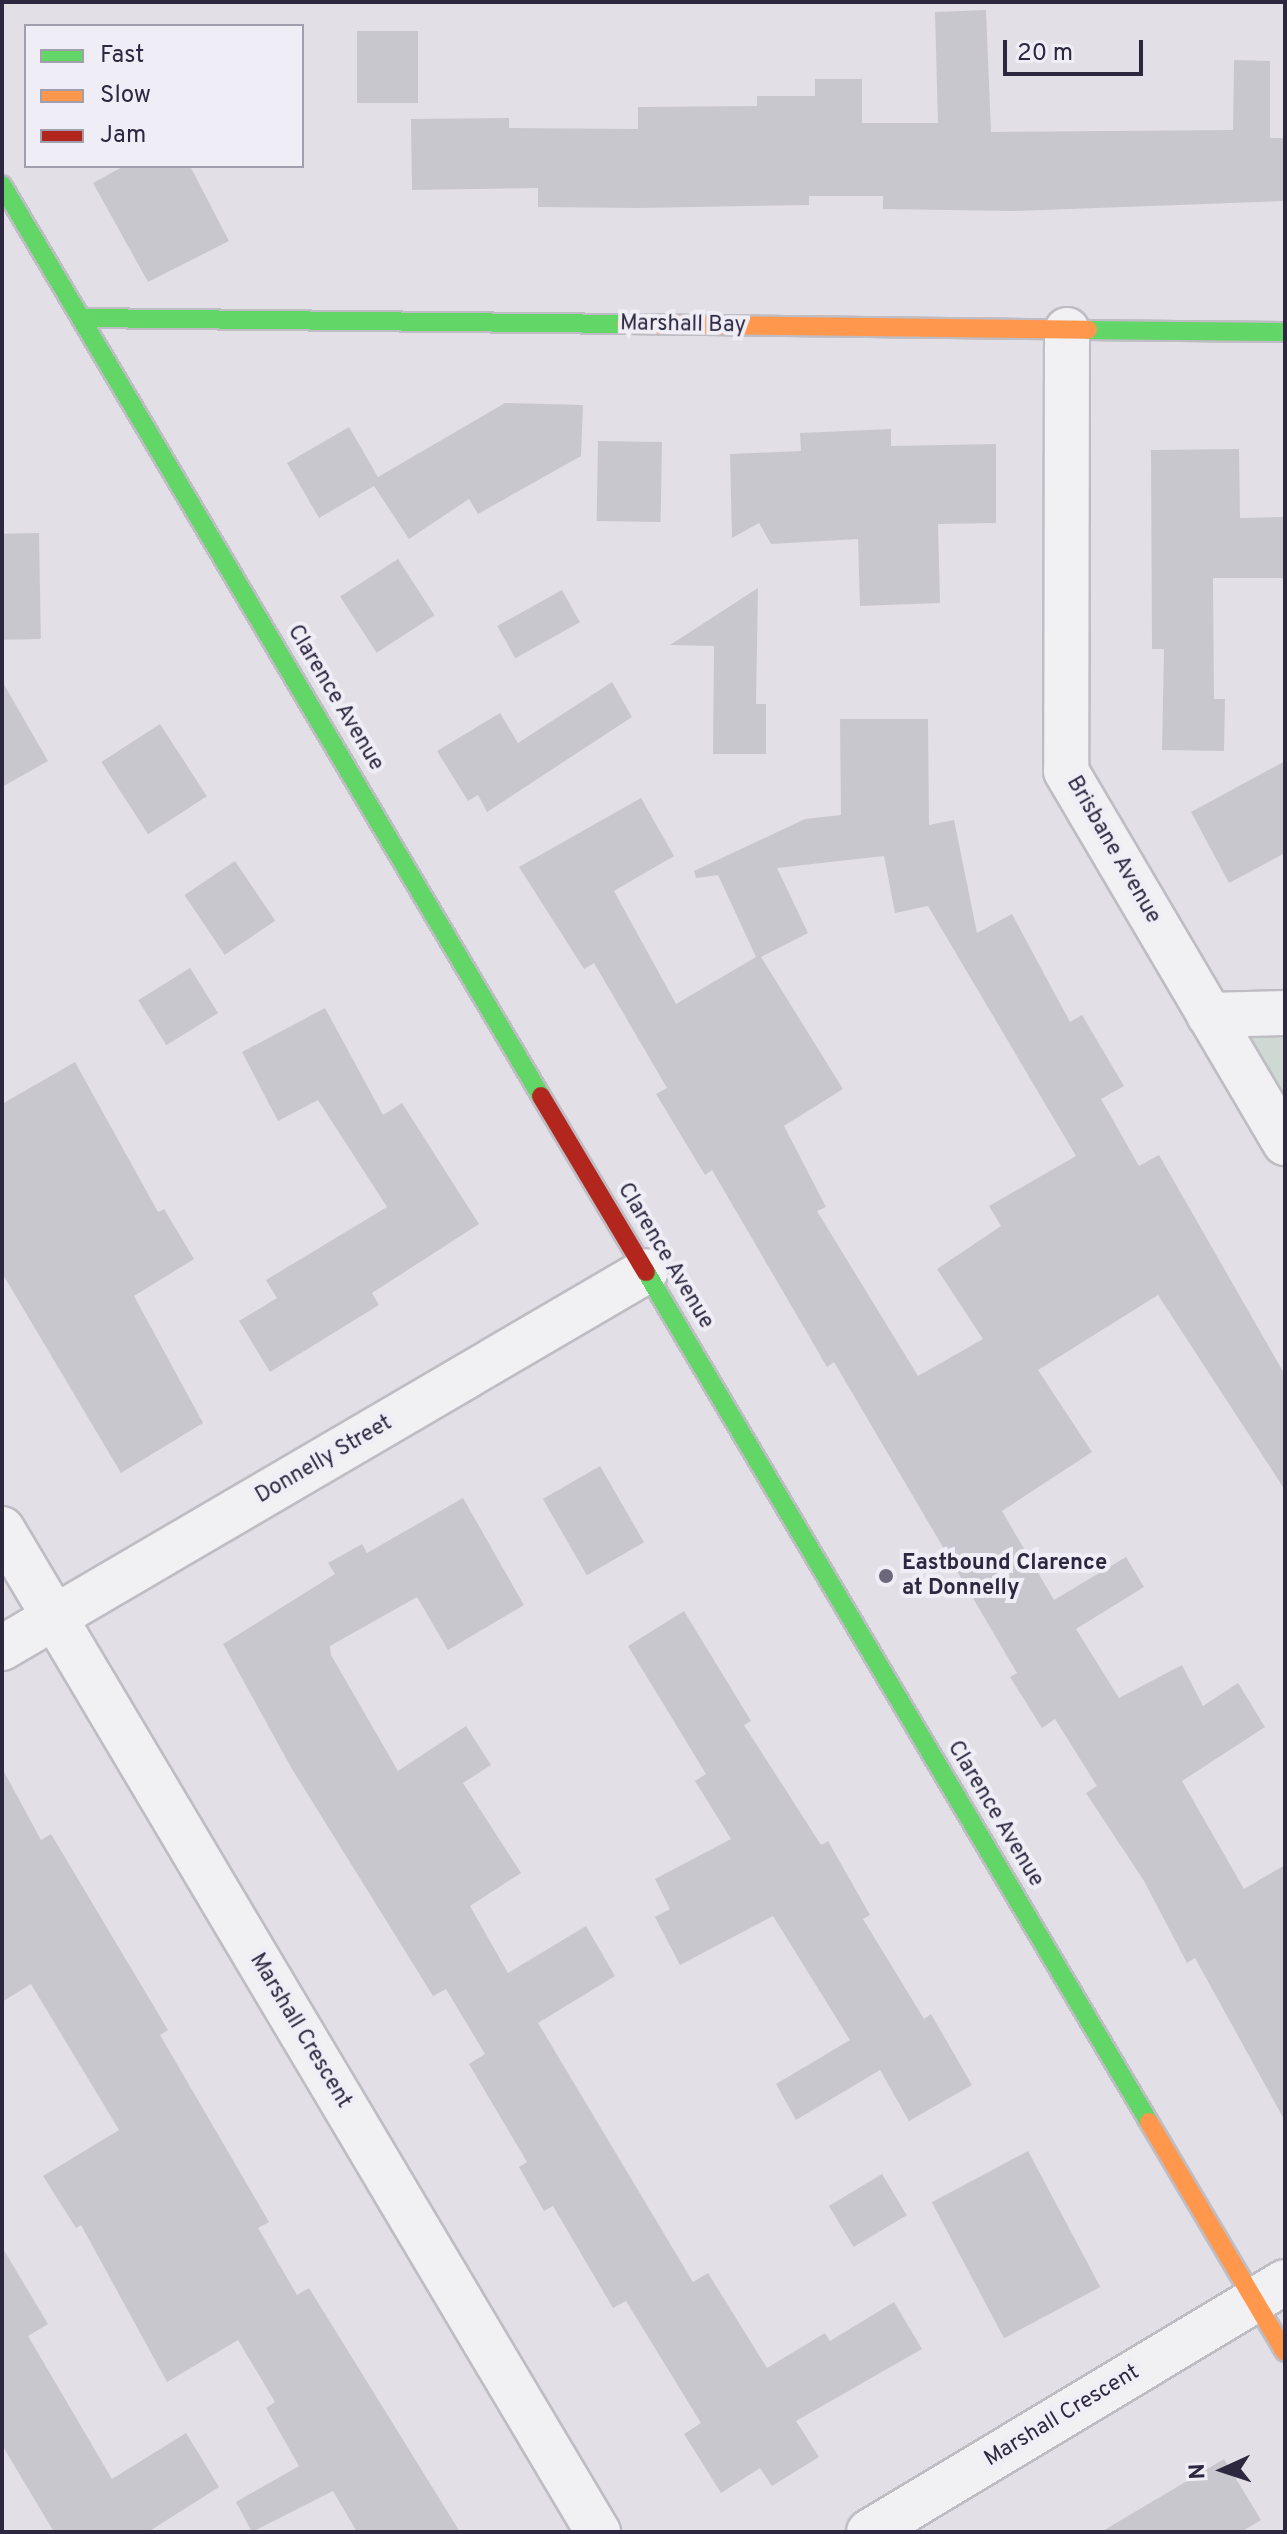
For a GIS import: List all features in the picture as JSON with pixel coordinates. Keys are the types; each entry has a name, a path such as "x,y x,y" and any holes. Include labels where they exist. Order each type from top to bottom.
{"street":[{"name":"Clarence Avenue","path":"2,185 646,1271 1270,2291 1285,2352"},
{"name":"Marshall Bay","path":"82,318 1285,332"},
{"name":"Brisbane Avenue","path":"1067,330 1066,771 1285,1143"},
{"path":"1209,1015 1285,1013"},
{"name":"Donnelly Street","path":"2,1648 646,1271"},
{"name":"Marshall Crescent","path":"2,1529 598,2532"},
{"name":"Marshall Crescent","path":"869,2532 1270,2291"}],"shaded area":[{"path":"1285,1013 1285,1143 1209,1015"}],"building":[{"path":"986,10 991,132 1233,130 1234,60 1270,61 1270,138 1285,138 1285,201 1013,211 883,209 883,196 809,196 809,205 538,207 538,188 412,190 411,119 509,118 509,128 638,129 638,107 757,106 757,96 815,96 815,79 862,79 862,123 938,123 935,12"},
{"path":"357,31 418,31 418,103 357,103"},
{"path":"120,168 191,168 229,241 148,282 93,183"},
{"path":"505,403 583,405 581,456 478,514 469,499 409,539 374,486 319,518 287,463 349,427 378,477"},
{"path":"891,429 891,446 996,444 996,523 938,524 940,603 860,606 858,539 771,544 759,523 732,538 730,454 801,451 800,433"},
{"path":"598,441 662,442 661,522 597,521"},
{"path":"1239,449 1240,518 1285,517 1285,578 1213,578 1214,699 1225,699 1224,751 1162,750 1164,649 1152,649 1151,450"},
{"path":"39,533 41,639 4,640 2,534"},
{"path":"398,559 434,615 377,653 340,597"},
{"path":"758,588 756,704 766,704 766,754 713,754 714,646 670,645"},
{"path":"562,590 580,622 515,658 497,626"},
{"path":"2,681 48,761 2,787"},
{"path":"612,682 632,717 487,812 478,795 468,801 437,751 500,713 518,743"},
{"path":"840,719 928,719 929,825 954,820 977,933 1012,914 1070,1022 1082,1015 1124,1086 1101,1099 1139,1166 1159,1155 1285,1375 1285,1490 1158,1295 1038,1370 1092,1452 1002,1511 1054,1600 1126,1557 1144,1587 1076,1629 1119,1698 1182,1665 1203,1706 1238,1683 1265,1727 1182,1781 1244,1889 1285,1865 1285,2121 1195,1958 1187,1963 1144,1881 1086,1793 1097,1786 1055,1719 1042,1728 1010,1677 1017,1673 834,1362 827,1367 712,1170 705,1175 656,1094 667,1088 594,963 584,969 519,867 641,798 674,856 614,891 676,1004 756,957 718,875 696,878 694,871 805,819 841,815","holes":["884,856 895,913 928,906 1076,1156 989,1206 1001,1226 937,1269 983,1339 918,1376 817,1211 826,1207 784,1126 843,1089 761,957 808,933 777,868"]},
{"path":"160,724 207,796 148,834 101,762"},
{"path":"1285,761 1285,853 1229,883 1191,812"},
{"path":"235,861 275,921 225,955 184,895"},
{"path":"190,968 218,1013 166,1045 138,1000"},
{"path":"325,1008 383,1115 402,1103 479,1224 372,1293 379,1305 270,1372 239,1321 277,1298 266,1280 387,1207 318,1100 278,1121 242,1052"},
{"path":"75,1062 158,1212 164,1209 194,1259 134,1296 203,1423 121,1473 2,1273 2,1104"},
{"path":"600,1466 644,1542 587,1575 543,1499"},
{"path":"463,1498 524,1605 448,1650 417,1597 330,1646 331,1655 398,1771 466,1726 491,1765 463,1783 521,1873 470,1906 508,1973 586,1926 615,1976 538,2023 693,2282 708,2273 767,2368 825,2333 830,2341 894,2302 922,2349 796,2421 819,2457 772,2486 760,2468 721,2493 684,2434 701,2423 626,2301 613,2308 553,2206 544,2211 519,2167 527,2162 469,2064 485,2054 446,1989 433,1996 292,1769 223,1644 335,1574 328,1563 362,1544 367,1553"},
{"path":"684,1611 751,1721 744,1725 821,1845 828,1841 870,1915 863,1919 924,2019 931,2014 972,2085 909,2121 880,2070 796,2120 776,2084 850,2040 773,1916 680,1965 655,1917 670,1909 655,1879 731,1839 695,1781 706,1774 628,1646"},
{"path":"2,1768 41,1840 51,1834 168,2030 160,2035 269,2222 258,2228 297,2295 309,2288 460,2532 357,2532 333,2491 252,2532 236,2502 299,2466 266,2408 275,2402 238,2340 167,2382 81,2225 76,2228 43,2176 119,2130 31,1984 2,2002"},
{"path":"1028,2151 1100,2287 1004,2338 932,2202"},
{"path":"882,2174 907,2215 854,2247 829,2206"},
{"path":"2,2247 48,2324 28,2336 112,2479 186,2433 219,2487 148,2532 54,2532 2,2445"},
{"path":"1224,2459 1261,2520 1241,2532 1101,2532"}],"traffic: fast":[{"path":"2,185 541,1096"},
{"path":"82,318 626,324"},
{"path":"1088,330 1285,332"},
{"path":"646,1272 1149,2122"}],"traffic: slow":[{"path":"626,324 1088,330"},
{"path":"1149,2122 1285,2352"}],"traffic: jam":[{"path":"541,1096 646,1272"}],"place":[{"name":"Eastbound Clarence at Donnelly","path":"886,1576"}]}
